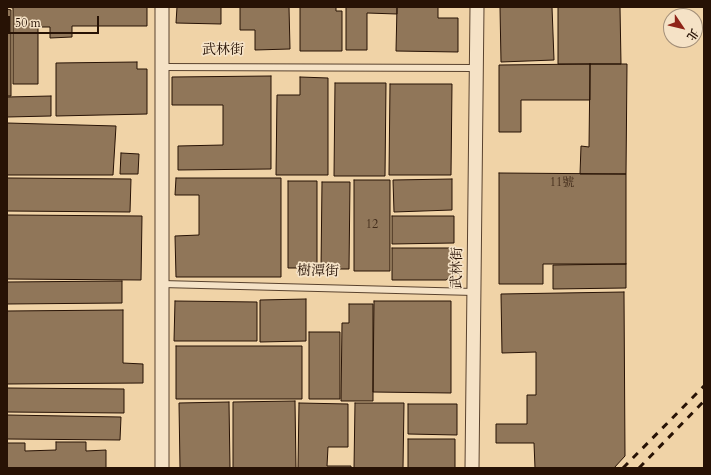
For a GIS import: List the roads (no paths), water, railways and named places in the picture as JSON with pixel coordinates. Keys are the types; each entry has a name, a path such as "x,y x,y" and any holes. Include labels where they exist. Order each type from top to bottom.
{"street":[{"path":"162,7 162,468"},
{"name":"武林街","path":"472,468 477,7"}],"lane":[{"name":"武林街","path":"162,67 477,68"},
{"name":"樹潭街","path":"162,284 474,292"}],"railway":[{"path":"623,468 704,386"},
{"path":"639,468 704,401"}]}
